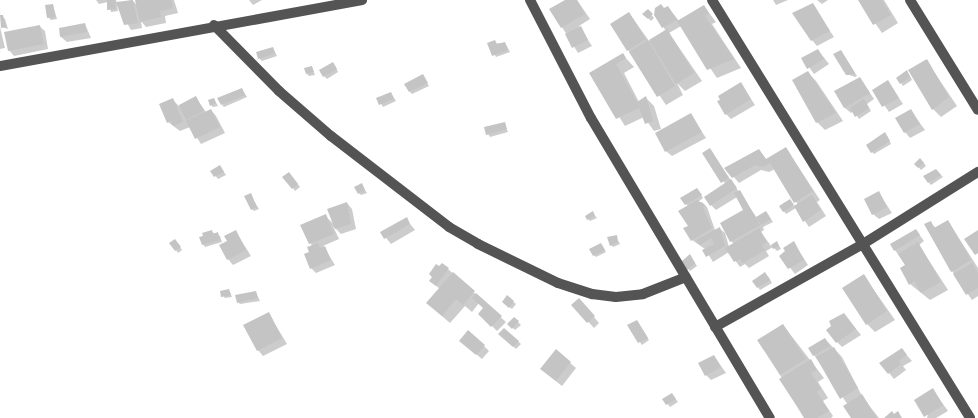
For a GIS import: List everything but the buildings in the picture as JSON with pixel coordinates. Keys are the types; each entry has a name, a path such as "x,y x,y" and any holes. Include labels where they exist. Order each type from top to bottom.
{"street":[{"path":"0,66 214,25 362,0"},
{"path":"530,0 591,118 770,418"},
{"path":"712,0 970,418"},
{"path":"910,0 978,110"},
{"path":"214,25 279,91 331,136 449,227 478,244 558,283 592,294 616,297 643,294 686,277"},
{"path":"715,327 863,244 978,172"}]}
